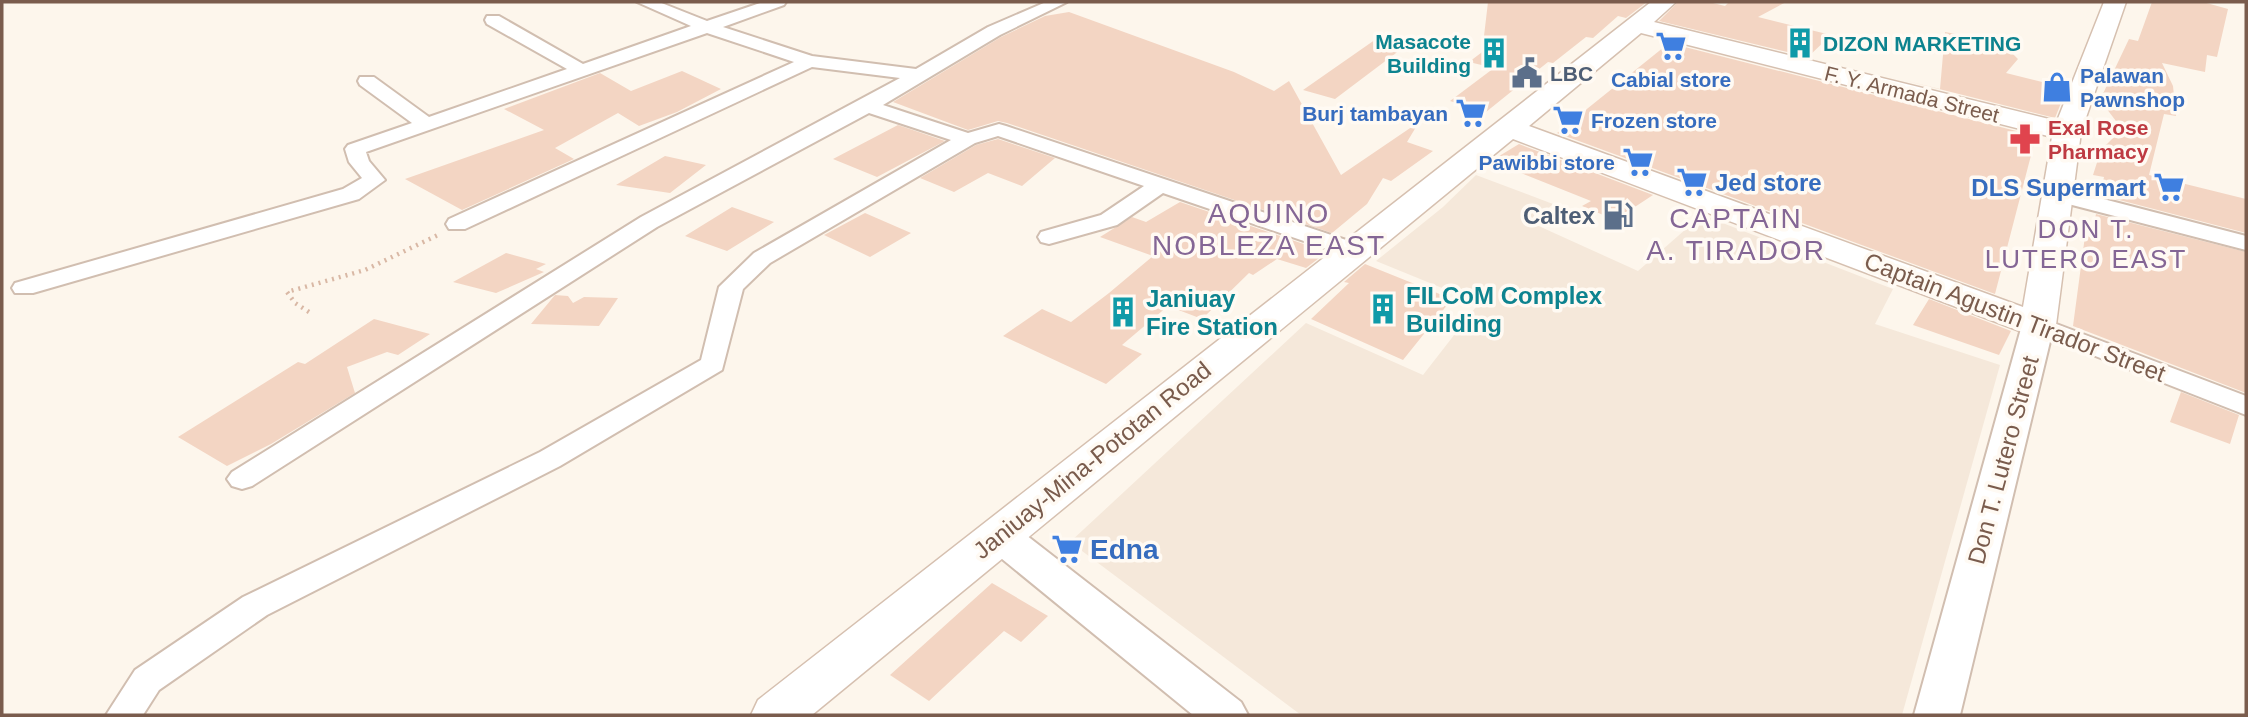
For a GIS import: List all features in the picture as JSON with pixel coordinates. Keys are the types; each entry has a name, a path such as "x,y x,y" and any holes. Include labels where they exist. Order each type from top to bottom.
{"main road":[{"name":"Janiuay-Mina-Pototan Road","path":"776,715 1665,2"},
{"name":"Don T. Lutero Street","path":"2038,325 2067,132 2115,2"},
{"name":"F. Y. Armada Street","path":"1636,25 2067,132"},
{"name":"Captain Agustin Tirador Street","path":"1507,127 2038,325"}],"street":[{"path":"645,2 706,27 810,61 916,75"},
{"path":"24,288 351,194 374,180 359,162 355,149 778,2"},
{"path":"242,479 649,222 867,106 995,31 1059,2"},
{"path":"493,20 581,70"},
{"path":"457,225 810,61"},
{"path":"367,81 426,124"},
{"path":"867,106 968,139"},
{"path":"124,715 147,680 255,606 539,465 713,364 731,287 762,258 968,139 999,130 1353,250"},
{"path":"1049,237 1110,220 1162,184"},
{"path":"2057,194 2246,243"},
{"name":"Captain Agustin Tirador Street","path":"2038,325 2246,406"},
{"name":"Don T. Lutero Street","path":"1937,715 2038,325"},
{"path":"999,535 1225,715"}],"path":[{"path":"309,312 295,303 287,292 346,278 402,255 457,225"}],"shaded area":[{"path":"1476,175 1553,204 1532,223 1638,271 1702,215 1893,289 1875,324 2000,365 1902,715 1301,715 1070,542 1306,323 1423,375 1479,303 1376,261 1443,207"}],"building":[{"path":"1488,2 1647,2 1626,18 1618,16 1593,38 1586,37 1553,63 1548,62 1486,112 1450,101 1494,68 1469,62 1498,40 1484,36"},
{"path":"1678,2 1709,2 1725,6 1729,2 1786,2 1758,17 1831,35 1808,57 1659,21"},
{"path":"2152,2 2203,2 2228,9 2217,57 2207,55 2205,72 2162,63 2173,86 2176,116 2164,114 2149,175 2246,199 2246,233 2100,195 2104,177 2093,175 2101,150 2122,129 2100,100 2129,39 2138,41"},
{"path":"1069,12 1234,72 1274,91 1289,81 1341,175 1419,122 1407,142 1433,151 1391,181 1383,178 1367,204 1332,233 1007,123 998,121 968,130 893,102 1001,37 1045,16"},
{"path":"1945,32 1978,38 2008,49 2018,59 2006,73 2067,88 2055,118 1903,80 1940,89"},
{"path":"1379,37 1408,44 1335,99 1303,90"},
{"path":"1669,43 2036,136 1995,294 1557,133"},
{"path":"682,71 721,89 677,112 639,126 618,113 555,148 574,159 462,210 405,179 544,130 504,109 600,73 631,91"},
{"path":"898,125 945,141 877,177 833,159"},
{"path":"998,139 1055,158 1022,186 988,173 954,192 920,178 976,145"},
{"path":"1519,144 1653,195 1615,220 1582,206 1591,201 1491,161"},
{"path":"665,156 706,165 670,193 616,185"},
{"path":"1180,202 1327,252 1306,268 1277,259 1253,275 1249,273 1202,319 1168,306 1122,345 1142,354 1106,384 1003,336 1042,309 1071,322 1153,256 1100,237 1132,217 1146,222"},
{"path":"732,207 774,222 727,251 685,236"},
{"path":"865,213 911,233 870,257 824,235"},
{"path":"2096,214 2246,252 2246,393 2073,326 2085,236 2091,237"},
{"path":"506,253 546,264 536,269 544,272 496,293 453,282"},
{"name":"FILCoM Complex Building","path":"1365,264 1452,299 1403,360 1311,319 1349,283 1344,282"},
{"path":"555,295 568,296 573,303 584,297 618,298 599,326 531,324"},
{"path":"1929,299 2011,331 1999,355 1913,325"},
{"path":"374,319 430,334 398,355 387,352 347,367 355,393 271,444 227,466 178,437 298,362 305,364"},
{"path":"2181,392 2239,415 2230,444 2170,422"},
{"path":"992,583 1048,616 1021,642 1004,631 929,701 890,675"}],"place":[{"name":"DIZON MARKETING","path":"1800,43"},
{"name":"Cabial store","path":"1671,46"},
{"name":"Masacote Building","path":"1494,53"},
{"name":"LBC","path":"1527,73"},
{"name":"Palawan Pawnshop","path":"2057,87"},
{"name":"Burj tambayan","path":"1471,113"},
{"name":"Frozen store","path":"1568,120"},
{"name":"Exal Rose Pharmacy","path":"2025,139"},
{"name":"Pawibbi store","path":"1638,162"},
{"name":"Jed store","path":"1692,182"},
{"name":"DLS Supermart","path":"2169,187"},
{"name":"Caltex","path":"1618,215"},
{"name":"FILCoM Complex Building","path":"1383,309"},
{"name":"Janiuay Fire Station","path":"1123,312"},
{"name":"Edna","path":"1067,549"}],"district":[{"name":"AQUINO NOBLEZA EAST","path":"1269,229"},
{"name":"CAPTAIN A. TIRADOR","path":"1736,234"},
{"name":"DON T. LUTERO EAST","path":"2086,244"}]}
